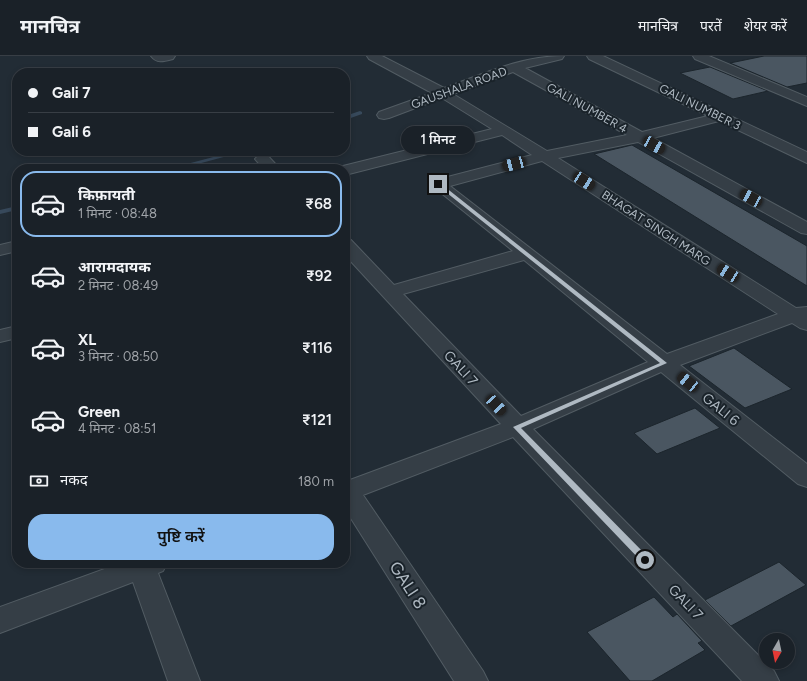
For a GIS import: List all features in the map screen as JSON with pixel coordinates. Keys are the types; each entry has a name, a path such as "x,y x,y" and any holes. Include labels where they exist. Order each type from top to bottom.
{"street":[{"name":"BHAGAT SINGH MARG","path":"373,56 444,94 504,130 802,317"},
{"name":"GAUSHALA ROAD","path":"384,115 514,67 558,56"},
{"name":"GALI NUMBER 3","path":"593,56 807,158"},
{"path":"699,56 807,102"},
{"path":"715,63 735,58"},
{"name":"GALI NUMBER 4","path":"514,67 807,229"},
{"path":"544,156 640,137 720,117"},
{"path":"350,169 504,130"},
{"name":"GALI 6","path":"544,156 438,184 807,478"},
{"path":"0,250 12,247"},
{"name":"GALI 7","path":"350,251 516,427 763,681"},
{"path":"390,292 527,254"},
{"path":"350,489 516,427 664,363 802,317"},
{"path":"0,336 12,333"},
{"name":"GALI 8","path":"350,496 472,681"},
{"path":"0,620 135,568"},
{"path":"146,568 184,681"}],"building":[{"path":"764,56 807,56 807,83 787,87 730,63"},
{"path":"710,67 768,91 733,99 680,73"},
{"path":"632,145 807,246 807,286 594,154"},
{"path":"734,348 792,389 745,408 689,366"},
{"path":"695,408 720,428 657,454 634,433"},
{"path":"779,562 806,585 731,626 705,600"},
{"path":"654,597 673,617 677,614 702,641 698,643 705,650 652,681 630,681 587,632"}],"waterway":[{"path":"350,116 360,113"},
{"path":"191,164 223,156"},
{"path":"0,212 12,209"}],"route":[{"path":"438,184 664,363 516,427 645,560"}]}
